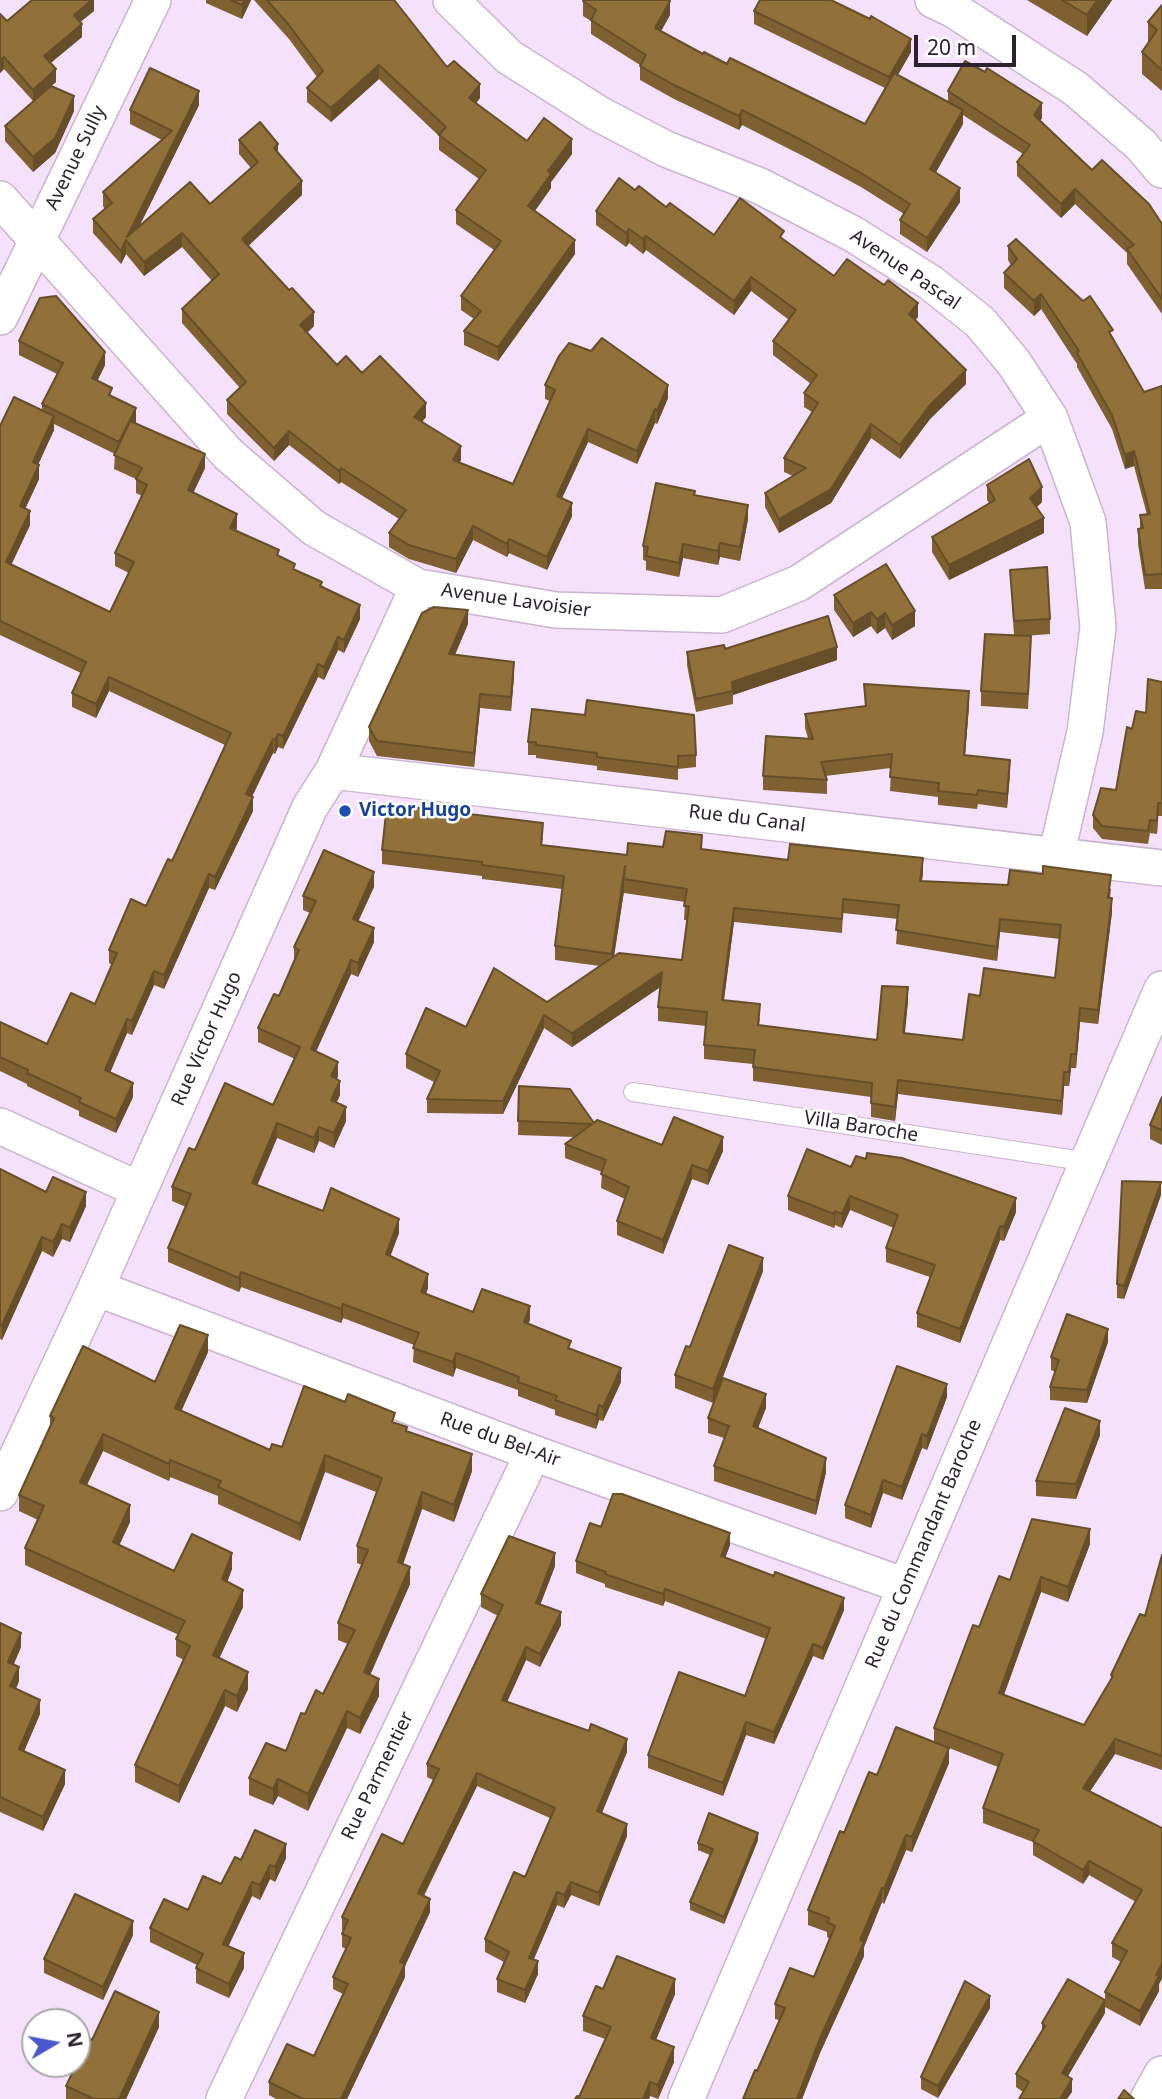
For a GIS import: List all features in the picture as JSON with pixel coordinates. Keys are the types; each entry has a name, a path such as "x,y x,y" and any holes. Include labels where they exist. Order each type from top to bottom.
{"street":[{"name":"Avenue Sully","path":"0,317 153,0"},
{"name":"Avenue Pascal","path":"451,0 509,57 599,114 666,149 771,192 853,234 931,283 980,322 1014,363 1050,418 1088,522 1098,627 1085,732 1056,856"},
{"path":"933,0 954,10 1076,89 1142,145 1162,170"},
{"name":"Avenue Lavoisier","path":"0,199 228,454 314,528 418,587 556,610 722,615 799,583 1050,418"},
{"name":"Rue Victor Hugo","path":"0,1493 96,1288 310,807 333,771 418,587"},
{"name":"Rue du Canal","path":"333,771 1162,868"},
{"name":"Rue du Commandant Baroche","path":"686,2099 1162,989"},
{"path":"0,1126 140,1190"},
{"name":"Rue du Bel-Air","path":"96,1288 533,1453 905,1586"},
{"name":"Rue Parmentier","path":"224,2099 533,1453"},
{"path":"1148,2099 1162,2074"}],"lane":[{"name":"Villa Baroche","path":"633,1092 1089,1162"}],"building":[{"path":"32,0 92,0 74,15 82,24 44,56 56,69 33,90 4,57 0,60 0,14 7,21"},
{"path":"231,0 244,0 242,5"},
{"path":"267,0 394,0 447,67 454,61 480,84 469,98 527,141 544,118 572,139 548,171 551,174 528,206 575,240 498,347 464,331 481,311 461,296 501,241 456,210 486,170 439,135 446,127 379,65 331,108 307,88 323,71"},
{"path":"584,0 669,0 655,28 727,64 730,58 865,124 894,73 963,110 930,169 960,188 927,238 900,220 910,204 861,173 742,110 739,116 640,66 646,55 591,20 596,10"},
{"path":"760,0 831,0 870,19 871,16 911,39 889,77 754,11"},
{"path":"1062,0 1097,0 1087,15"},
{"path":"1162,5 1162,70 1142,52 1157,30 1148,22"},
{"path":"965,61 985,72 987,68 1042,103 1034,115 1092,170 1102,160 1149,204 1162,224 1162,299 1127,249 1134,245 1075,189 1061,204 1017,162 1030,145 948,91"},
{"path":"150,68 199,91 127,237 190,182 210,204 258,162 239,140 260,122 278,144 274,148 302,181 242,239 289,290 292,288 314,312 300,325 337,365 346,356 362,373 380,356 426,403 414,417 461,446 453,460 513,484 555,390 545,385 559,356 569,343 591,351 602,338 668,385 637,451 588,429 557,496 572,503 547,557 509,539 507,544 473,526 456,559 409,545 389,533 406,510 341,468 339,471 289,431 274,448 227,400 246,382 182,309 219,274 182,233 144,262 126,240 121,251 93,219 112,203 103,192 172,131 130,110"},
{"path":"51,86 74,96 55,138 33,157 5,126"},
{"path":"619,178 635,190 639,186 666,207 670,203 714,235 740,198 784,231 780,237 834,276 847,259 884,285 888,280 918,303 909,314 966,370 930,405 900,445 871,424 831,489 779,519 765,493 806,468 784,458 818,403 804,393 817,375 773,341 796,310 751,277 734,301 646,236 643,239 629,229 626,233 596,211"},
{"path":"1016,239 1083,301 1090,296 1113,330 1109,332 1144,392 1162,386 1162,574 1145,575 1138,529 1143,528 1140,515 1150,514 1134,451 1125,455 1112,415 1077,353 1079,351 1041,294 1034,301 1004,273 1017,259 1008,246"},
{"path":"56,296 105,352 92,378 112,388 109,395 136,408 119,442 42,404 63,363 19,341 40,298"},
{"path":"14,397 54,416 33,462 39,465 20,506 30,511 6,562 110,612 134,562 115,553 147,485 136,479 142,468 114,455 130,421 205,454 188,490 237,514 230,528 279,550 277,555 295,564 293,569 322,582 320,586 360,605 344,640 338,637 324,667 318,664 283,736 278,734 275,740 273,739 246,794 253,797 215,877 209,874 164,975 154,971 132,1021 127,1019 105,1070 133,1083 116,1119 79,1102 81,1098 0,1057 0,1022 47,1044 71,993 95,1004 117,953 109,950 131,899 146,906 168,859 172,861 231,733 109,677 96,704 72,693 86,662 0,621 0,426"},
{"path":"1029,459 1042,487 1030,498 1044,518 949,565 932,537 995,500 987,485"},
{"path":"656,483 695,491 694,495 748,505 740,547 720,543 718,551 683,544 679,563 646,556 648,547 643,546"},
{"path":"886,564 915,611 892,625 885,613 877,619 871,612 853,623 834,595"},
{"path":"1047,567 1050,619 1014,621 1010,570"},
{"path":"434,607 468,610 449,654 514,662 511,697 480,694 474,753 377,741 369,727 422,613"},
{"path":"828,616 837,647 732,682 733,691 696,699 687,652 724,645 725,649"},
{"path":"985,634 1031,636 1028,694 981,691"},
{"path":"1148,679 1162,682 1162,803 1158,803 1157,821 1150,820 1148,831 1102,826 1093,815 1101,788 1116,790 1127,727 1132,729 1136,711 1146,713"},
{"path":"864,684 969,691 964,755 1010,760 1007,794 978,790 977,795 938,791 939,783 890,777 892,754 821,762 827,780 763,776 766,736 813,739 805,714 866,706"},
{"path":"587,700 694,715 696,755 678,756 678,767 597,757 597,753 528,742 532,709 585,715"},
{"path":"387,804 543,823 541,845 627,855 628,843 663,847 666,831 702,835 701,849 788,860 790,844 923,858 920,881 1008,885 1010,870 1043,874 1043,866 1111,875 1108,898 1112,898 1098,1010 1080,1008 1076,1054 1071,1054 1069,1072 1064,1072 1062,1101 898,1080 895,1107 871,1103 872,1083 753,1067 755,1050 704,1045 707,1012 658,1007 662,972 572,1033 544,1015 503,1101 427,1099 440,1071 406,1054 426,1008 466,1027 494,968 547,1002 619,953 682,960 689,906 684,906 687,889 624,879 625,866 612,954 555,946 564,876 482,865 482,862 382,850","holes":["843,899 899,905 896,930 997,947 1000,919 1061,925 1055,978 984,968 980,996 969,994 963,1040 903,1033 908,987 882,986 877,1040 758,1025 760,1004 722,1000 734,908 842,919"]},
{"path":"324,850 374,872 353,919 374,928 358,963 351,960 311,1049 338,1062 331,1076 340,1081 331,1100 346,1107 334,1133 319,1127 314,1138 277,1123 252,1183 323,1211 331,1188 399,1219 386,1254 428,1274 421,1292 473,1312 482,1289 530,1306 524,1322 571,1341 568,1348 621,1368 603,1407 599,1405 596,1415 555,1400 557,1396 518,1382 519,1377 481,1362 456,1353 453,1362 413,1348 419,1333 343,1304 341,1309 241,1272 239,1278 168,1248 191,1194 172,1187 189,1148 195,1150 225,1083 273,1105 300,1047 258,1028 274,994 279,996 299,950 294,947 316,901 303,896"},
{"path":"519,1086 570,1089 594,1123 597,1120 662,1145 674,1117 723,1137 708,1171 692,1165 663,1240 617,1221 629,1187 601,1174 606,1160 565,1144 592,1124 518,1121"},
{"path":"1162,1097 1162,1130 1150,1125"},
{"path":"807,1149 851,1167 856,1156 866,1159 867,1153 902,1158 1016,1198 1004,1227 1000,1226 960,1329 917,1313 935,1265 886,1248 898,1215 850,1196 842,1214 835,1211 834,1214 788,1196"},
{"path":"0,1169 46,1192 53,1177 86,1192 70,1228 62,1224 53,1242 42,1237 2,1325 0,1325"},
{"path":"1122,1181 1161,1182 1124,1286 1117,1284"},
{"path":"729,1245 763,1258 713,1389 675,1375 686,1346 690,1347"},
{"path":"1067,1314 1108,1329 1087,1390 1050,1387 1059,1360 1051,1357"},
{"path":"180,1325 208,1335 175,1408 270,1450 272,1444 282,1447 304,1386 345,1402 348,1394 395,1413 392,1422 407,1427 406,1431 472,1454 454,1505 422,1492 398,1562 410,1567 364,1672 379,1679 360,1718 347,1711 308,1794 278,1779 273,1789 249,1778 266,1743 286,1751 301,1713 305,1714 316,1690 323,1694 355,1630 338,1623 368,1550 357,1546 382,1478 325,1455 300,1524 218,1487 221,1481 170,1460 169,1464 103,1434 80,1482 130,1505 113,1542 174,1571 192,1534 232,1553 222,1579 243,1590 213,1655 248,1672 237,1696 225,1690 179,1786 135,1765 190,1646 176,1639 185,1621 25,1548 44,1506 19,1495 54,1418 50,1416 83,1346 155,1382"},
{"path":"897,1366 947,1384 927,1436 922,1434 902,1487 883,1480 871,1515 845,1505"},
{"path":"723,1378 766,1394 753,1426 826,1458 816,1501 714,1466 729,1426 708,1418"},
{"path":"1065,1408 1100,1421 1076,1484 1036,1481"},
{"path":"613,1494 622,1494 730,1533 721,1556 774,1576 775,1572 844,1598 823,1648 813,1644 774,1732 746,1722 723,1783 648,1755 679,1672 745,1696 770,1628 665,1589 663,1594 605,1574 606,1572 576,1561 590,1523 601,1527"},
{"path":"1032,1519 1090,1529 1068,1587 1041,1577 999,1693 1084,1725 1113,1676 1111,1675 1140,1614 1145,1616 1162,1555 1162,1756 1115,1739 1083,1788 1162,1828 1162,1964 1156,1975 1159,1976 1140,2011 1105,1992 1127,1951 1112,1943 1142,1890 1089,1861 1083,1870 1033,1841 1039,1830 983,1808 1003,1754 934,1728 973,1625 979,1627 999,1576 1010,1580"},
{"path":"509,1536 555,1553 536,1603 561,1612 540,1654 526,1647 502,1700 589,1731 591,1724 627,1739 597,1811 627,1824 599,1893 571,1882 564,1895 557,1892 529,1958 538,1961 525,1990 497,1979 509,1952 485,1939 514,1872 525,1877 555,1808 477,1773 418,1893 430,1899 400,1962 405,1964 341,2099 303,2099 269,2082 287,2044 314,2056 348,1984 333,1977 351,1938 342,1934 348,1920 342,1917 382,1834 403,1844 439,1769 427,1764 503,1605 481,1594"},
{"path":"0,1623 21,1633 8,1662 19,1667 10,1686 40,1700 19,1749 65,1770 43,1817 0,1797"},
{"path":"896,1727 949,1748 912,1837 906,1835 884,1889 882,1888 860,1940 864,1942 820,2038 797,2099 743,2099 785,2008 775,2004 790,1968 814,1977 835,1926 827,1922 829,1918 808,1910 840,1831 844,1833 869,1772 877,1775"},
{"path":"709,1813 758,1833 724,1917 690,1902 713,1849 698,1843"},
{"path":"255,1830 286,1844 275,1867 270,1865 260,1885 252,1882 223,1944 244,1953 229,1984 196,1968 203,1954 150,1928 164,1899 188,1910 203,1876 221,1884 235,1857 241,1860"},
{"path":"75,1894 133,1921 103,1987 44,1959"},
{"path":"617,1956 675,1979 651,2038 674,2047 658,2085 650,2082 643,2099 575,2099 579,2097 611,2027 583,2016 596,1986 603,1989"},
{"path":"1068,1979 1105,2000 1062,2073 1072,2079 1060,2099 1019,2099 1029,2082 1016,2074 1045,2026 1042,2023"},
{"path":"965,1981 990,1996 938,2086 921,2077"},
{"path":"115,1991 159,2012 119,2099 94,2099 66,2086 70,2078 91,2078 92,2040"},
{"path":"1124,2090 1134,2099 1118,2099"}],"place":[{"name":"Victor Hugo","path":"345,811"}]}
